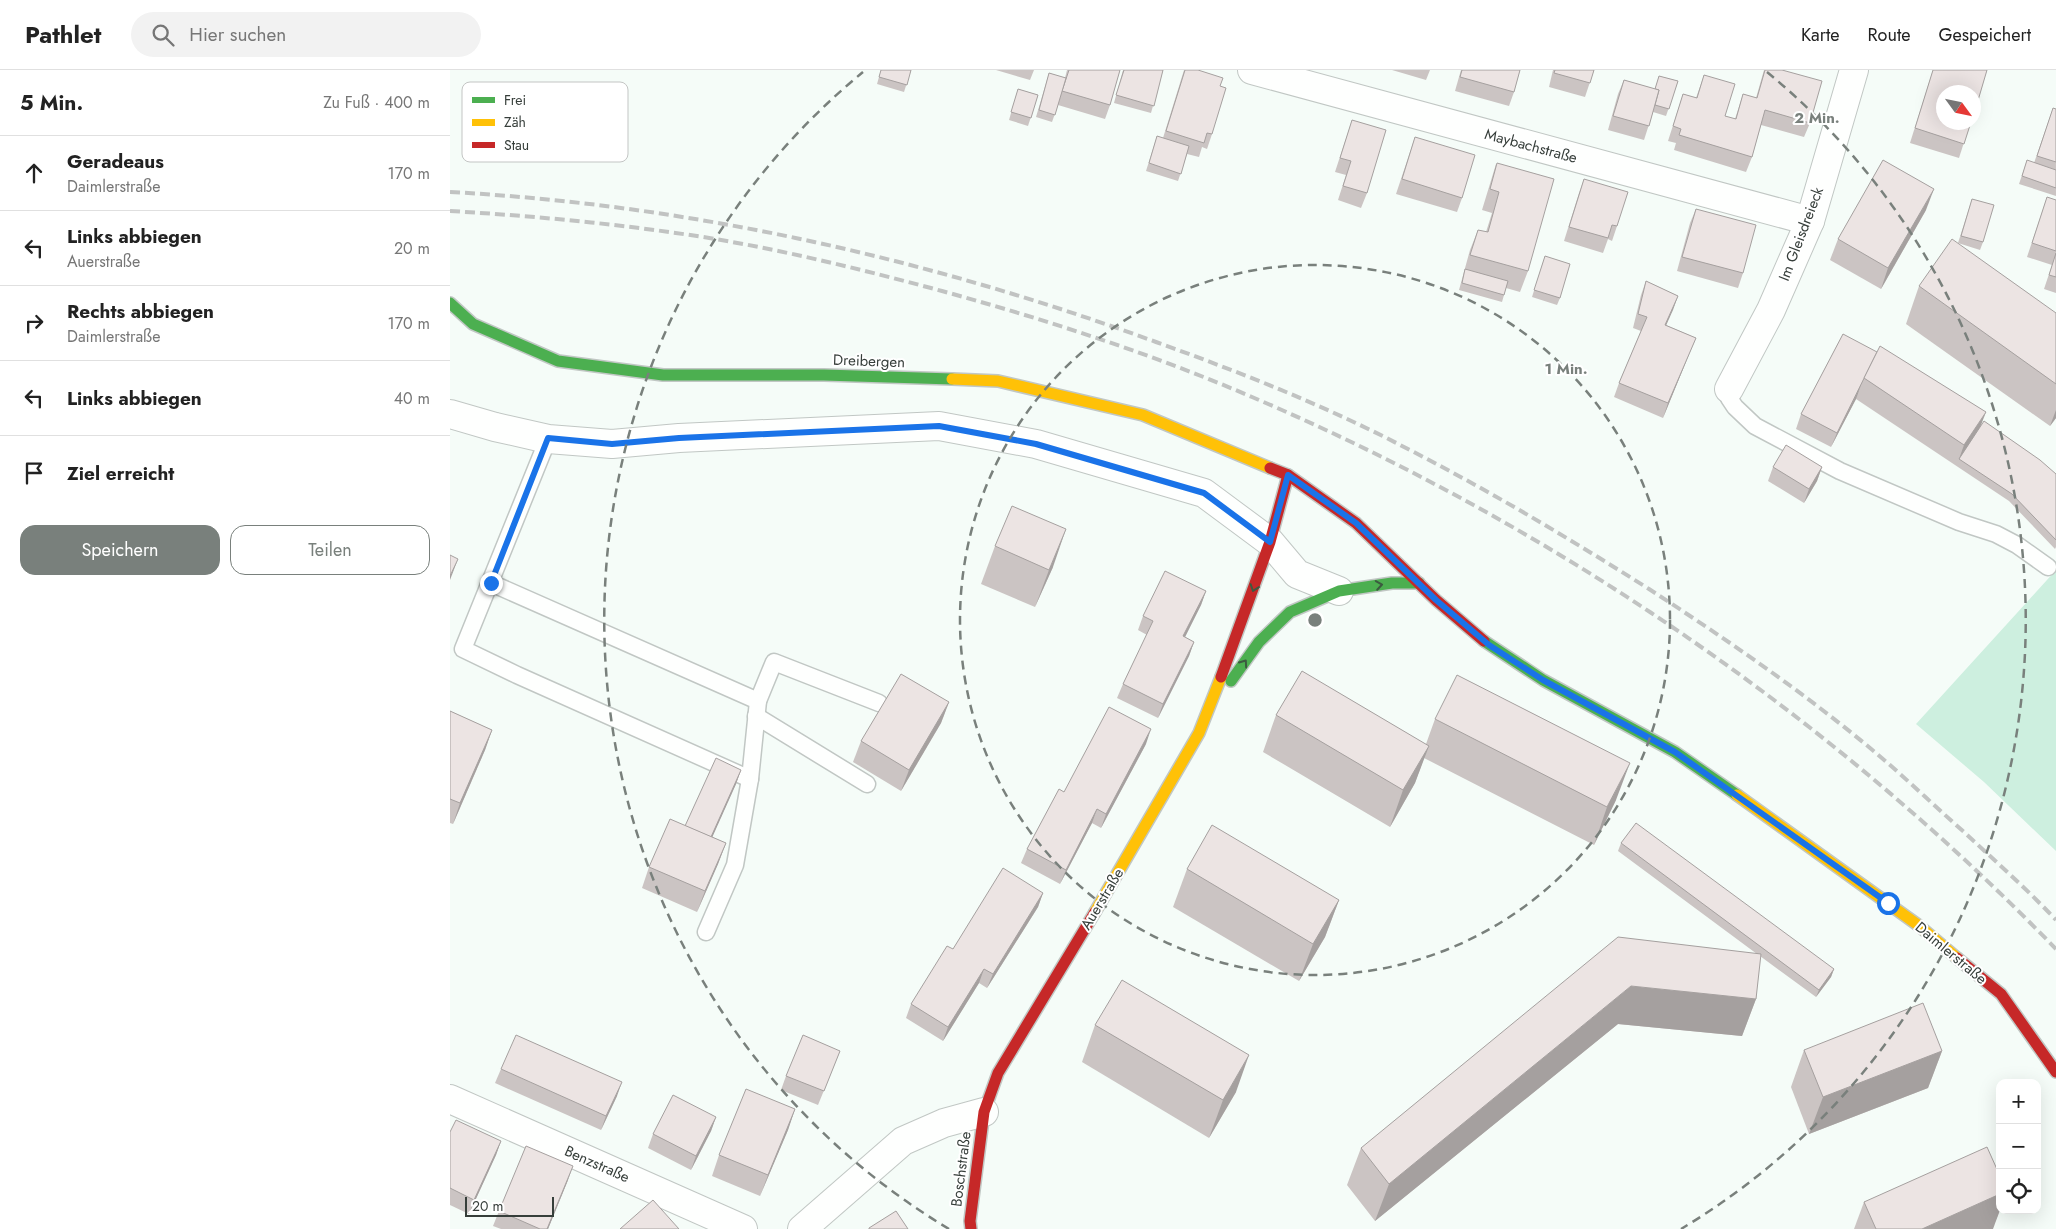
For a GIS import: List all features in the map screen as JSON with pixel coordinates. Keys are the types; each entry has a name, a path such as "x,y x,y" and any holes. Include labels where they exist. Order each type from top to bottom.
{"street":[{"name":"Maybachstraße","path":"1252,70 1810,221"},
{"name":"Im Gleisdreieck","path":"1729,389 1771,310 1810,221 1854,70"},
{"name":"Dreibergen","path":"450,303 473,324 558,361 663,375 824,375 998,381 1143,415 1288,475"},
{"path":"450,414 495,427 548,438 612,444 679,438 939,426 1036,444 1204,493 1270,542 1297,574 1339,591"},
{"name":"Auerstraße","path":"984,1112 1003,1066 1199,733 1239,631 1270,542 1288,475"},
{"name":"Daimlerstraße","path":"1288,475 1356,523 1436,600 1489,645 1543,680 1675,752 1810,846 1918,925 2002,994 2056,1072"},
{"path":"1199,733 1224,690 1259,642 1290,612 1339,591 1392,583 1419,583"},
{"name":"Benzstraße","path":"450,1099 743,1229"},
{"path":"802,1229 903,1141 944,1123 984,1112"},
{"name":"Boschstraße","path":"971,1229 979,1142 984,1112"}],"lane":[{"path":"1729,389 1729,398 1755,426 1840,470 1959,522 1996,534 2017,545 2048,567"},
{"path":"548,438 463,649 750,779"},
{"path":"491,583 757,709 867,784"},
{"path":"706,932 735,865 750,779 757,709 774,662 879,703"}],"green space":[{"path":"2056,570 2056,851 1984,782 1916,724"}],"building":[{"path":"881,70 911,70 907,85 879,77"},
{"path":"1069,70 1120,70 1110,105 1062,91"},
{"path":"1124,70 1163,70 1154,106 1116,95"},
{"path":"1185,70 1198,70 1223,78 1220,86 1226,88 1212,134 1207,133 1204,143 1166,131"},
{"path":"1462,70 1520,70 1514,92 1460,77"},
{"path":"1555,70 1594,70 1590,83 1554,73"},
{"path":"1765,70 1782,70 1822,81 1810,123 1765,110 1752,157 1679,135 1681,129 1673,126 1683,94 1697,98 1704,75 1735,84 1725,116 1736,119 1743,94 1757,98"},
{"path":"1933,70 1987,70 1981,90 1981,85 1936,85 1936,130 1968,130 1964,144 1915,128"},
{"path":"1049,73 1066,78 1055,115 1039,110"},
{"path":"1659,76 1678,81 1669,109 1655,105 1659,90 1655,89"},
{"path":"1624,80 1659,90 1649,126 1613,116"},
{"path":"1018,89 1038,95 1031,118 1011,112"},
{"path":"2053,108 2056,109 2056,162 2037,156"},
{"path":"1352,120 1386,130 1367,193 1343,186 1351,161 1340,158"},
{"path":"1157,136 1189,146 1181,174 1149,163"},
{"path":"1415,137 1475,155 1462,198 1402,179"},
{"path":"1883,160 1934,189 1888,268 1838,239"},
{"path":"2027,160 2056,170 2056,188 2022,176"},
{"path":"1497,163 1554,179 1528,271 1470,255 1478,230 1488,232 1499,192 1490,189"},
{"path":"1584,179 1628,192 1617,226 1612,225 1608,238 1569,227"},
{"path":"2047,197 2056,200 2056,251 2032,243"},
{"path":"1972,199 1994,205 1983,242 1961,236"},
{"path":"1696,209 1756,225 1743,273 1682,257"},
{"path":"1952,239 2056,313 2056,384 1919,286"},
{"path":"2056,253 2056,277 2049,275"},
{"path":"1545,256 1570,264 1560,298 1534,290"},
{"path":"1465,269 1508,281 1504,295 1462,283"},
{"path":"1646,281 1678,296 1665,325 1696,338 1668,403 1619,383 1647,317 1638,314"},
{"path":"1843,334 1877,352 1837,433 1801,414"},
{"path":"1880,346 1986,412 1964,445 1864,378"},
{"path":"1984,421 2040,460 2056,474 2056,540 2012,494 1959,459"},
{"path":"1786,445 1822,467 1809,489 1773,467"},
{"path":"1012,506 1066,529 1049,570 995,546"},
{"path":"450,555 458,559 450,576"},
{"path":"1165,571 1206,591 1183,636 1194,642 1163,704 1123,684 1153,621 1143,616"},
{"path":"1302,671 1429,746 1403,790 1276,715"},
{"path":"901,674 949,702 909,770 861,741"},
{"path":"1457,675 1630,763 1607,807 1435,719"},
{"path":"1109,707 1151,729 1106,814 1097,809 1066,870 1027,849 1059,789 1064,792"},
{"path":"450,711 492,730 460,803 450,799"},
{"path":"716,758 741,770 711,837 685,826"},
{"path":"670,819 726,843 705,891 649,867"},
{"path":"1636,823 1834,969 1819,990 1621,843"},
{"path":"1212,825 1339,900 1313,944 1187,869"},
{"path":"1003,868 1043,893 993,974 984,969 948,1027 911,1004 947,946 953,949"},
{"path":"1618,937 1761,954 1756,999 1631,986 1389,1184 1361,1148"},
{"path":"1122,980 1249,1055 1223,1100 1095,1025"},
{"path":"1923,1003 1942,1051 1823,1097 1804,1050"},
{"path":"516,1035 622,1082 606,1116 501,1069"},
{"path":"803,1035 840,1051 824,1091 786,1076"},
{"path":"746,1089 795,1109 768,1175 719,1155"},
{"path":"673,1095 716,1117 696,1156 653,1134"},
{"path":"456,1120 501,1141 474,1200 450,1188 450,1132"},
{"path":"526,1146 573,1166 547,1229 540,1229 499,1211"},
{"path":"1987,1147 1996,1167 1996,1196 1922,1229 1876,1229 1864,1202"},
{"path":"653,1200 679,1229 620,1229"},
{"path":"896,1211 908,1229 869,1229 869,1228"}],"railway":[{"path":"450,192 541,199 630,209 720,223 897,261 984,285 1156,342 1252,378 1345,418 1437,464 1529,516 1649,589 1742,651 1862,741 2011,875 2056,920"},
{"path":"450,211 577,221 703,237 794,254 913,283 1021,314 1138,352 1252,397 1363,448 1472,504 1578,566 1681,633 1781,705 1877,782 1969,863 2056,949"}],"traffic: fast":[{"path":"450,303 473,324 558,361 663,375 824,375 952,379"},
{"path":"1231,681 1259,642 1290,612 1339,591 1392,583 1419,583"},
{"path":"1484,641 1543,680 1675,752 1737,795"}],"traffic: slow":[{"path":"952,379 998,381 1143,415 1270,468"},
{"path":"1095,912 1199,733 1221,677"},
{"path":"1737,795 1918,925 1957,958"}],"traffic: jam":[{"path":"1270,468 1288,475 1356,523 1436,600 1484,641"},
{"path":"1221,677 1270,542 1288,475"},
{"path":"971,1229 970,1221 984,1112 998,1073 1095,912"},
{"path":"1957,958 2001,994 2056,1072"}],"route":[{"path":"491,583 548,438 612,444 679,438 939,426 1036,444 1204,493 1270,542 1288,475 1356,523 1436,600 1489,645 1543,680 1675,752 1888,903"}]}
